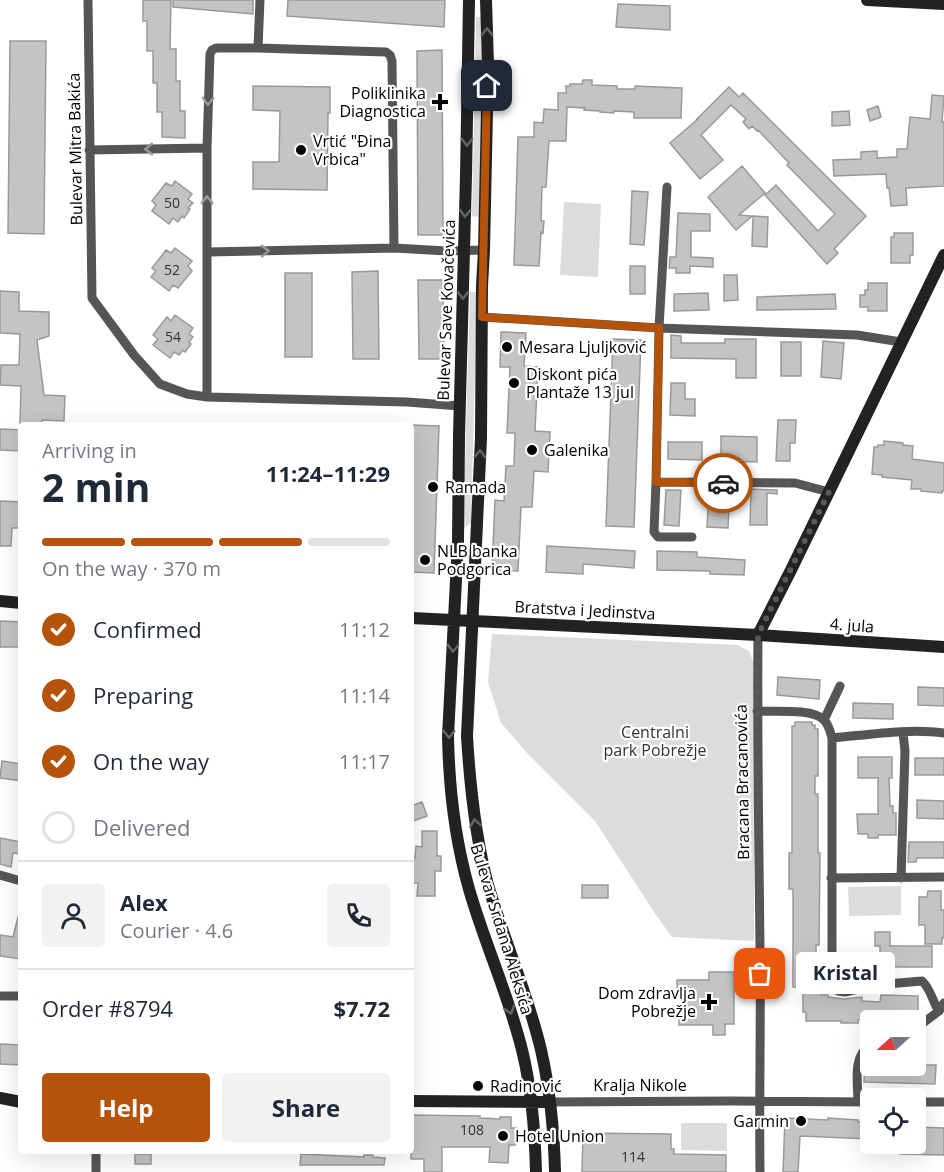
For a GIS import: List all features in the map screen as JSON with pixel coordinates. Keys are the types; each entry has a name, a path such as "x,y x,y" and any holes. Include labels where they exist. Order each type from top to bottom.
{"main road":[{"name":"Bulevar Save Kovačevića","path":"454,620 469,0"},
{"path":"471,621 480,438 488,64 486,0"},
{"path":"867,0 944,4"},
{"name":"Bracana Bracanovića","path":"758,635 944,255"},
{"name":"Bratstva i Jedinstva","path":"414,618 758,635"},
{"name":"Bulevar Srđana Aleksića","path":"454,620 448,736 453,810 459,849 469,889 501,981 522,1052 530,1102 536,1172"},
{"name":"Bulevar Srđana Aleksića","path":"471,621 467,736 472,809 488,884 541,1049 549,1102 555,1172"},
{"name":"4. jula","path":"758,635 944,647"},
{"path":"0,1098 18,1101"},
{"name":"Kralja Nikole","path":"414,1101 549,1102"}],"street":[{"name":"Bulevar Mitra Bakića","path":"88,0 92,298 134,355 160,384 188,394 207,397"},
{"path":"258,48 260,0"},
{"path":"394,248 392,61 390,56 386,52 258,48 216,48 212,50 207,148 207,397 407,402 460,406"},
{"path":"89,150 207,148"},
{"path":"667,187 659,328 654,532 658,537 692,537"},
{"path":"208,252 394,248 447,251 484,250"},
{"path":"482,317 659,328 857,336 901,342"},
{"path":"656,482 795,483 829,492"},
{"name":"Bracana Bracanovića","path":"758,635 760,1172"},
{"path":"825,720 840,686"},
{"path":"757,711 808,712 818,715 829,727 831,738 832,983 834,988 845,992 875,985 922,981 928,986 933,1002 941,1007 926,1020"},
{"path":"831,738 934,731 944,733"},
{"path":"901,878 905,751 903,733"},
{"path":"0,875 18,880"},
{"path":"831,878 944,877"},
{"path":"0,996 18,996"},
{"path":"858,1102 858,1059 860,1055"},
{"name":"Kralja Nikole","path":"549,1102 858,1102"},
{"path":"926,1102 944,1102"},
{"path":"96,1154 96,1172"}],"green space":[{"path":"476,17 481,17 483,56 479,217 472,216"},
{"path":"564,202 601,204 598,277 560,275"},
{"path":"470,292 477,292 471,523 463,529"},
{"name":"Centralni park Pobrežje","path":"492,634 738,645 749,651 754,664 754,941 672,937 595,821 528,754 501,723 488,682"},
{"path":"901,886 901,915 849,916 848,887"},
{"path":"681,1123 727,1123 727,1151 681,1150"}],"building":[{"path":"143,0 171,0 170,49 176,49 176,81 180,81 180,111 185,111 185,138 162,137 162,112 157,112 157,83 153,83 153,51 147,51 147,21 143,21"},
{"path":"173,0 253,0 253,14 173,7"},
{"path":"288,0 445,0 444,27 287,16"},
{"path":"618,4 670,6 670,30 616,27"},
{"path":"10,41 46,41 44,234 8,233"},
{"path":"442,50 443,235 418,235 417,51"},
{"path":"583,80 592,80 592,85 617,86 617,89 635,89 635,86 682,88 681,118 634,118 634,112 600,112 567,107 566,141 549,141 546,187 542,187 541,221 544,221 539,266 514,265 518,137 534,137 534,122 543,123 544,109 558,110 558,93 566,93 566,86 582,84"},
{"path":"253,86 330,87 327,190 253,189 253,162 279,162 280,111 253,110"},
{"path":"729,87 739,97 743,93 866,216 834,249 838,253 827,264 765,195 776,185 818,231 835,214 787,165 789,163 758,130 752,126 749,129 743,122 746,119 731,105 701,135 723,160 700,179 670,143 698,119"},
{"path":"932,95 944,96 942,122 944,122 944,186 906,188 907,205 891,206 886,174 834,176 833,160 861,159 861,152 877,151 877,158 897,157 897,149 907,149 910,117 930,119"},
{"path":"878,106 881,117 870,121 867,110"},
{"path":"849,111 850,125 832,126 832,112"},
{"path":"742,166 765,193 739,215 752,216 736,230 708,197"},
{"path":"175,181 192,194 188,199 193,203 184,218 182,216 178,222 173,218 169,224 152,211 156,205 152,201 166,183 172,186"},
{"path":"632,191 648,192 644,245 630,244"},
{"path":"678,213 710,214 710,231 691,231 691,257 713,258 713,267 690,266 690,273 676,273 676,268 669,268 670,257 676,257"},
{"path":"753,216 768,217 767,247 752,246"},
{"path":"894,233 913,233 913,255 910,255 910,263 891,263 891,237 894,237"},
{"path":"175,248 192,261 188,266 192,271 178,288 173,285 169,291 151,277 156,271 152,268 166,250 171,253"},
{"path":"630,266 645,266 645,294 630,294"},
{"path":"378,271 379,359 353,359 352,272"},
{"path":"285,273 312,273 312,357 285,357"},
{"path":"724,275 737,275 738,300 724,301"},
{"path":"418,280 443,280 444,359 419,359"},
{"path":"868,283 887,283 887,311 868,311 868,307 860,307 860,295 865,295"},
{"path":"0,291 19,292 19,311 49,312 49,336 37,340 44,395 65,396 64,421 20,422 21,386 0,385 1,365 19,365 20,334 0,333"},
{"path":"708,293 709,310 674,311 674,294"},
{"path":"835,294 836,309 757,310 757,297"},
{"path":"175,315 193,328 189,334 193,337 185,352 183,350 179,355 174,352 170,358 153,345 158,339 153,335 167,317 171,321"},
{"name":"Galenika","path":"501,332 526,333 524,366 538,367 535,431 550,432 548,472 534,471 532,507 521,507 518,571 492,570 495,500 504,501 506,466 514,466 515,433 507,433 510,367 500,367"},
{"path":"671,335 681,336 681,343 725,343 725,339 756,339 756,378 736,378 736,359 671,358"},
{"path":"613,339 641,340 634,527 606,526"},
{"path":"823,341 844,343 841,379 821,377"},
{"path":"781,342 801,342 801,376 781,376"},
{"path":"671,383 685,383 685,399 695,399 695,416 670,415"},
{"path":"778,420 796,420 795,443 790,443 790,461 776,461"},
{"path":"414,425 439,426 434,573 414,572"},
{"path":"0,429 18,430 18,451 0,450"},
{"path":"721,436 757,437 757,462 721,461"},
{"path":"884,441 913,446 912,459 944,463 944,491 942,493 911,489 912,480 872,474 874,447 884,445"},
{"path":"668,442 702,442 702,460 668,459"},
{"path":"751,489 777,490 777,494 767,493 767,525 750,525"},
{"path":"666,490 681,490 679,526 664,525"},
{"path":"709,491 725,491 725,507 729,507 728,528 707,527"},
{"path":"0,501 18,502 18,528 12,528 11,546 0,546"},
{"path":"547,546 635,551 634,568 583,564 583,574 546,572"},
{"path":"657,551 697,552 697,557 745,560 744,575 710,574 710,571 657,570"},
{"path":"0,621 18,622 18,647 0,647"},
{"path":"778,677 820,680 819,699 777,695"},
{"path":"918,687 944,688 944,706 918,705"},
{"path":"853,703 893,704 893,719 853,718"},
{"path":"795,722 812,722 815,729 818,729 818,776 815,776 815,794 818,794 818,853 820,853 819,945 816,945 816,963 819,963 819,993 828,995 828,997 844,999 862,997 862,1001 880,1002 881,995 918,996 918,1010 860,1010 858,1023 806,1021 806,1012 803,1012 803,987 793,987 793,889 789,889 789,853 792,853 792,726 795,726"},
{"path":"858,757 892,757 892,778 889,778 890,806 893,806 893,813 896,813 896,835 878,835 878,838 868,838 868,834 858,834 857,814 878,814 878,778 858,778"},
{"path":"915,758 944,758 944,775 915,775"},
{"path":"2,761 18,764 18,781 0,778"},
{"path":"917,800 944,801 944,819 917,818"},
{"path":"422,802 427,816 414,821 414,805"},
{"path":"422,831 437,831 437,856 441,856 441,871 435,871 435,896 417,896 418,883 414,883 414,858 416,846 422,847"},
{"path":"0,838 18,841 18,854 13,853 11,867 0,864"},
{"path":"909,842 944,842 944,858 917,858 916,862 908,862"},
{"path":"582,885 608,885 608,898 582,898"},
{"path":"928,891 941,891 941,910 944,910 942,944 925,944 925,925 919,925 919,897 927,897"},
{"path":"18,917 18,959 0,956 0,935 13,937"},
{"path":"875,932 890,932 890,946 932,946 932,967 880,967 880,946 875,946"},
{"name":"Dom zdravlja Pobrežje","path":"709,972 734,972 734,1024 725,1024 725,1035 713,1035 713,1025 679,1025 679,1013 683,1013 683,991 677,991 677,980 709,980"},
{"path":"0,1044 18,1045 18,1065 0,1064"},
{"path":"926,1065 936,1065 935,1084 864,1082 864,1076 926,1076"},
{"path":"414,1115 480,1116 480,1118 500,1119 500,1117 511,1117 511,1128 516,1128 515,1145 509,1145 508,1163 489,1162 490,1147 442,1147 442,1172 424,1172 424,1159 411,1159 411,1154 414,1154"},
{"path":"785,1118 828,1120 828,1118 860,1122 860,1139 800,1136 798,1172 783,1172"},
{"path":"926,1127 944,1128 944,1155 900,1154 926,1154"},
{"path":"583,1133 671,1134 671,1149 674,1149 674,1154 726,1155 726,1172 582,1172"},
{"path":"135,1154 151,1154 151,1164 135,1164"},
{"path":"301,1154 364,1157 364,1155 373,1155 373,1157 385,1158 384,1165 300,1165"}],"way so far":[{"path":"723,483 795,483 829,492 758,635 760,974"}],"place":[{"name":"Poliklinika Diagnostica","path":"440,102"},
{"name":"Vrtić \"Đina Vrbica\"","path":"301,150"},
{"name":"Mesara Ljuljković","path":"507,347"},
{"name":"Diskont pića Plantaže 13 jul","path":"514,383"},
{"name":"Galenika","path":"532,450"},
{"name":"Ramada","path":"433,487"},
{"name":"NLB banka Podgorica","path":"425,560"},
{"name":"Kristal","path":"760,974"},
{"name":"Dom zdravlja Pobrežje","path":"709,1002"},
{"name":"Radinović","path":"478,1086"},
{"name":"Garmin","path":"801,1121"},
{"name":"Hotel Union","path":"503,1136"}],"route":[{"path":"487,86 482,317 659,328 656,482 723,483"}]}
